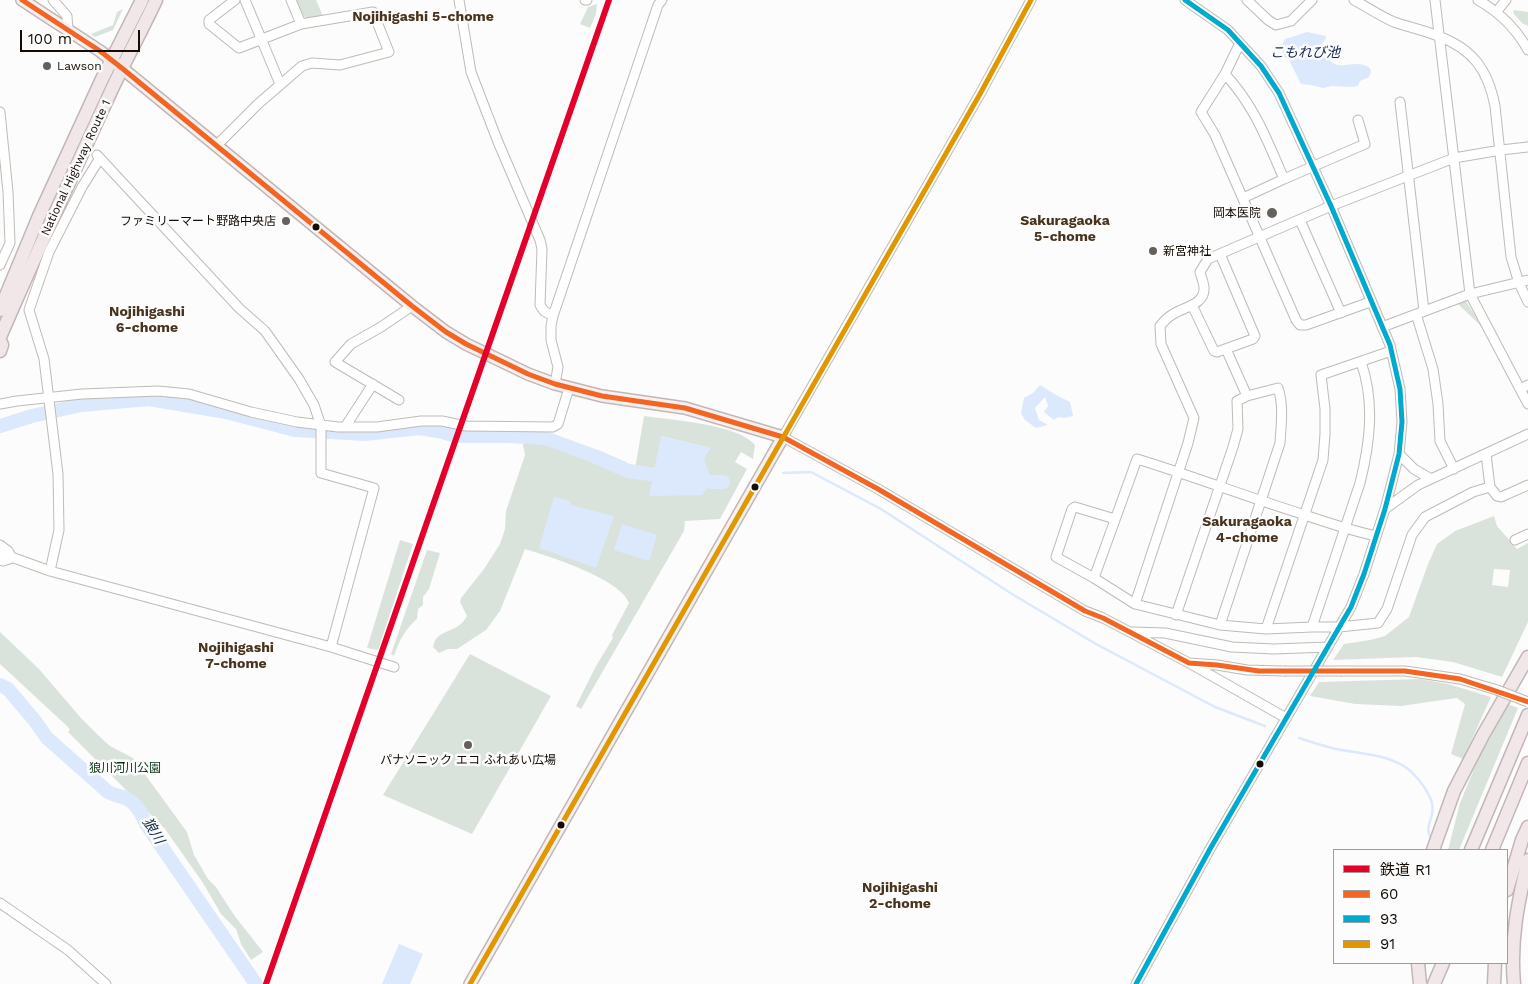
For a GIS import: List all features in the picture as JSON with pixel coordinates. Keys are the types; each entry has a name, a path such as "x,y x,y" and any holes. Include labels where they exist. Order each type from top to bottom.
{"highway":[{"name":"National Highway Route 1","path":"0,310 39,216 142,0"},
{"name":"National Highway Route 1","path":"0,339 44,250 123,69 156,0"},
{"path":"0,339 2,345 0,351"},
{"path":"1433,849 1454,791 1483,735 1528,657"},
{"path":"1471,849 1528,715"},
{"path":"1492,849 1528,763"},
{"path":"1508,887 1522,840 1528,827"},
{"path":"1514,984 1514,933 1517,904 1528,860"},
{"path":"1418,964 1420,984"},
{"path":"1414,984 1423,964"},
{"path":"1434,984 1443,964"},
{"path":"1494,984 1495,964"}],"main road":[{"path":"22,0 112,60 412,306 446,332 466,344 528,374 555,384 602,396 685,408 783,437 470,984"}],"street":[{"path":"53,0 67,16 68,30"},
{"path":"216,146 280,84 302,66 312,63 340,65 389,52 373,12 301,24 238,48 209,24 209,20 235,0"},
{"path":"245,0 280,84"},
{"path":"291,0 301,24"},
{"path":"460,0 471,72 498,142 540,240 542,249 540,305 544,312 553,316"},
{"path":"555,384 558,367 551,340 553,316 654,14 662,0"},
{"path":"1031,0 980,94 783,437 885,493 1085,611 1189,663 1286,718"},
{"path":"1136,984 1210,849 1351,607 1385,509 1399,454 1402,422 1400,389 1391,351 1313,166 1279,93 1260,66 1228,30 1184,0"},
{"path":"1250,1 1268,20 1276,25 1291,21 1312,0"},
{"path":"1354,0 1394,21 1439,36 1465,49 1477,62 1491,86 1501,150 1512,257 1523,282 1528,302"},
{"path":"1435,0 1470,294 1524,387 1528,404"},
{"path":"1478,0 1496,11 1525,36 1528,50"},
{"path":"1496,11 1506,0"},
{"path":"1240,43 1225,74 1201,112 1215,135 1244,198 1296,320 1300,324 1306,325 1370,302"},
{"path":"1225,74 1252,109 1284,179"},
{"path":"1400,102 1409,174 1420,313 1433,369 1438,404 1440,441 1454,469"},
{"path":"0,112 8,192 10,243 0,265"},
{"path":"1244,198 1364,144 1358,120"},
{"path":"1135,604 1188,443 1194,418 1161,344 1160,326 1176,312 1200,299 1204,293 1204,287 1200,272 1208,259 1330,206 1454,158 1501,150 1528,148"},
{"path":"50,571 59,530 58,474 44,359 28,309 44,250 99,157 239,308 265,331 299,379 314,405 321,431 321,473 374,488 331,647"},
{"path":"1300,220 1341,313"},
{"path":"1192,305 1214,351 1226,349 1253,339 1255,336 1220,254"},
{"path":"1382,327 1470,294 1523,282"},
{"path":"399,400 335,362 351,344 412,306"},
{"path":"1226,349 1247,396"},
{"path":"1266,629 1323,460 1325,409 1321,375 1391,351"},
{"path":"1312,627 1360,483 1370,438 1369,400 1361,362"},
{"path":"344,427 373,384"},
{"path":"0,404 17,401 50,406 82,394 158,391 188,394 321,431 344,427 377,426 420,421 450,422 466,426 553,428 558,424 569,388"},
{"path":"1176,615 1238,429 1238,402 1247,396 1278,388 1280,395 1280,443 1220,625"},
{"path":"1385,509 1407,492 1431,479 1528,434"},
{"path":"1399,454 1414,469 1431,479"},
{"path":"1486,454 1490,487 1497,496 1501,497 1528,485"},
{"path":"1094,578 1137,459 1344,530 1376,536"},
{"path":"1115,519 1078,506 1072,509 1056,557 1135,604 1176,615 1220,625 1266,629 1339,627 1378,623 1387,609 1412,534 1426,517 1473,492 1490,487"},
{"path":"1515,540 1528,534"},
{"path":"0,545 8,551 12,558"},
{"path":"0,553 50,571 331,647 394,667"},
{"path":"0,560 12,558"},
{"path":"1127,631 1165,633 1232,647 1328,647"},
{"path":"1189,663 1247,670 1405,672 1460,679 1528,702"},
{"path":"0,903 68,950 106,984"}],"green space":[{"path":"296,0 316,0 323,16 307,19 301,13"},
{"path":"597,4 596,14 590,28 580,24 588,7"},
{"path":"123,9 113,30 95,37 91,34 113,25 117,12"},
{"path":"1514,10 1528,12 1528,26 1522,23 1513,13"},
{"path":"1466,301 1482,327 1458,304"},
{"path":"644,416 687,421 720,428 734,432 755,445 753,459 741,452 735,462 747,469 720,519 685,521 684,531 581,709 576,706 596,666 613,638 612,635 629,603 613,585 583,570 525,549 500,611 486,630 457,649 448,649 439,653 433,647 439,636 455,628 467,616 460,602 461,598 484,569 500,544 505,529 506,511 525,455 523,445 526,441 540,441 594,459 598,450 626,462 627,468 635,469","holes":["661,436 710,448 704,458"]},
{"path":"1494,516 1497,526 1517,549 1528,543 1528,622 1502,677 1453,662 1416,657 1333,660 1344,644 1385,636 1409,617 1437,544 1455,531","holes":["1494,569 1510,570 1508,587 1492,585"]},
{"path":"400,540 413,544 378,650 367,648"},
{"path":"427,550 440,553 429,589 423,597 423,605 418,609 417,619 403,636 394,656 391,654"},
{"name":"狼川河川公園","path":"0,632 39,669 99,736 110,746 133,758 187,832 194,855 208,879 216,887 234,915 263,952 251,960 241,944 236,929 221,914 203,883 165,829 68,732 70,730 68,727 0,664"},
{"name":"パナソニック エコ ふれあい広場","path":"470,654 551,696 472,834 383,795"},
{"path":"1420,679 1448,684 1491,697 1463,759 1451,754 1465,704 1457,698 1401,706 1355,704 1310,696 1319,682"},
{"path":"1508,704 1518,708 1459,849 1448,849 1460,803 1477,762"}],"water":[{"name":"こもれび池","path":"1307,32 1326,36 1321,45 1331,62 1337,65 1363,65 1370,68 1369,77 1360,81 1358,86 1353,87 1332,86 1323,88 1301,84 1289,60 1283,56 1282,45 1285,39"},
{"path":"1040,385 1070,402 1073,416 1058,417 1054,420 1044,412 1048,406 1045,397 1035,408 1039,420 1048,425 1036,428 1025,420 1021,413 1024,398 1033,393"},
{"path":"661,436 711,448 704,458 712,482 702,495 649,496"},
{"path":"554,497 570,501 571,505 614,516 596,568 539,548"},
{"path":"622,524 657,535 649,561 614,550"},
{"path":"399,944 423,954 410,984 382,984"}],"waterway":[{"path":"0,426 32,416 81,405 149,399 226,412 295,430 365,434 419,428 455,436 545,438 628,471 671,477"},
{"path":"783,473 811,472 881,509 1012,594 1096,644 1215,707 1265,726"},
{"path":"694,479 723,482"},
{"name":"狼川","path":"0,685 8,689 47,738 108,792 127,799 140,812 146,824 256,984"},
{"path":"1299,738 1336,749 1387,758 1410,771 1425,788 1430,797 1433,810 1428,830 1432,839"}],"rail line":[{"name":"R1","path":"266,984 609,0"}],"transit line":[{"name":"60","path":"22,0 100,51 123,69 446,332 466,344 528,374 555,384 602,396 685,408 783,437 878,489 1085,611 1103,618 1189,663 1259,671 1405,671 1460,679 1528,702"},
{"name":"91","path":"470,984 980,94 1031,0"},
{"name":"93","path":"1136,984 1210,849 1351,607 1385,509 1399,454 1402,422 1400,389 1390,345 1331,206 1279,93 1261,66 1228,30 1185,0"}],"place":[{"name":"Lawson","path":"47,66"},
{"name":"岡本医院","path":"1272,213"},
{"name":"ファミリーマート野路中央店","path":"286,221"},
{"name":"新宮神社","path":"1153,251"},
{"name":"パナソニック エコ ふれあい広場","path":"468,745"}],"district":[{"name":"Nojihigashi 5-chome","path":"423,17"},
{"name":"Sakuragaoka 5-chome","path":"1065,230"},
{"name":"Nojihigashi 6-chome","path":"147,320"},
{"name":"Sakuragaoka 4-chome","path":"1247,530"},
{"name":"Nojihigashi 7-chome","path":"236,656"},
{"name":"Nojihigashi 2-chome","path":"900,896"}]}
